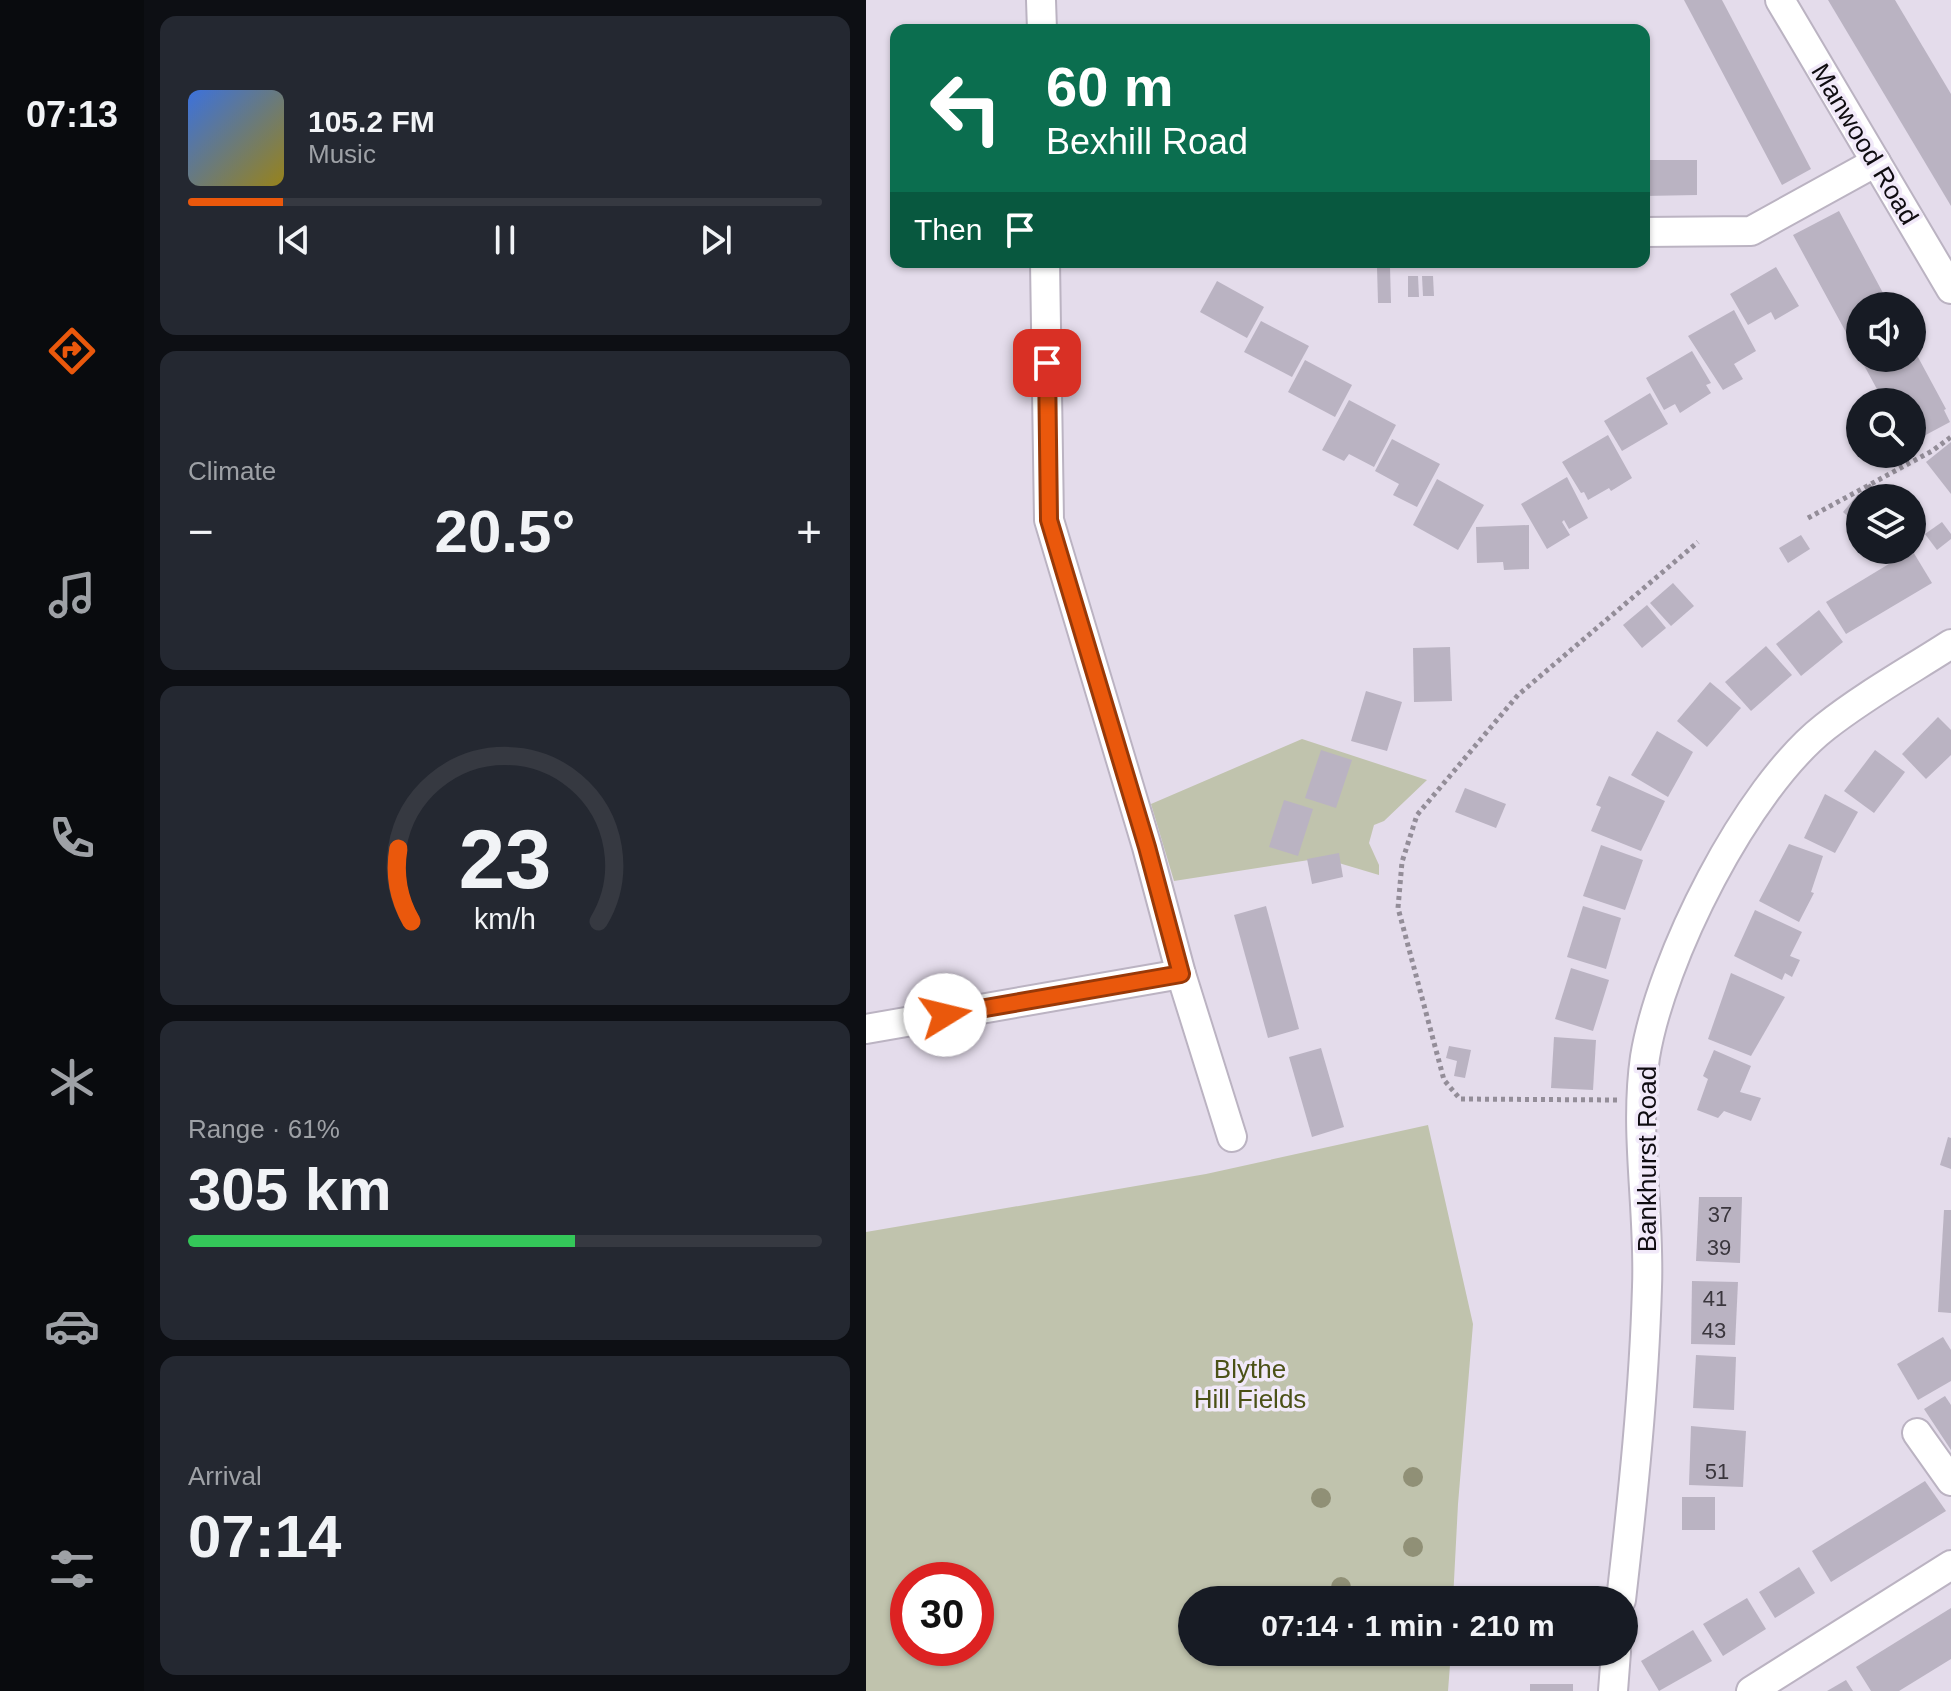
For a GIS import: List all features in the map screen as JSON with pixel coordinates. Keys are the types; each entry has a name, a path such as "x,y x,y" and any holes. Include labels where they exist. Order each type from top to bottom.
{"street":[{"path":"1041,0 1042,24"},
{"name":"Manwood Road","path":"1780,0 1951,289"},
{"path":"1650,232 1751,231 1876,162"},
{"path":"1045,268 1049,520 1147,847 1181,974 1232,1137"},
{"name":"Bankhurst Road","path":"1622,1586 1636,1454 1647,1283 1642,1100 1646,1056 1669,972 1723,855 1783,768 1823,728 1951,644"},
{"path":"866,1029 1181,974"},
{"path":"1917,1433 1951,1481"},
{"path":"1751,1691 1951,1565"},
{"path":"1613,1691 1615,1666"}],"path":[{"path":"1870,484 1932,451 1951,437"},
{"path":"1808,518 1846,497"},
{"path":"1642,1100 1460,1099 1444,1080 1398,908 1402,862 1417,815 1518,695 1698,542"}],"green space":[{"path":"1302,739 1427,780 1384,821 1374,825 1369,843 1379,865 1379,875 1322,858 1174,881 1151,804"},
{"name":"Blythe Hill Fields","path":"1428,1125 1473,1324 1454,1586 1178,1586 1178,1666 1450,1666 1448,1691 866,1691 866,1232 1206,1174"}],"building":[{"path":"1684,0 1722,0 1811,169 1782,185"},
{"path":"1828,0 1895,0 1951,94 1951,206"},
{"path":"1650,160 1697,160 1697,195 1650,196"},
{"path":"1839,211 1882,292 1846,292 1846,332 1793,235"},
{"path":"1776,267 1799,306 1775,320 1771,312 1748,325 1730,294"},
{"path":"1377,268 1390,268 1391,303 1378,303"},
{"path":"1408,276 1418,276 1419,297 1408,297"},
{"path":"1422,276 1433,276 1434,296 1423,296"},
{"path":"1217,281 1264,307 1247,338 1200,312"},
{"path":"1734,310 1756,351 1734,364 1743,379 1723,390 1688,336"},
{"path":"1261,321 1309,346 1292,377 1244,352"},
{"path":"1692,351 1711,383 1706,385 1711,393 1680,413 1675,404 1664,410 1646,378"},
{"path":"1305,360 1352,385 1335,417 1288,392"},
{"path":"1868,372 1926,372 1950,422 1926,435 1926,388 1876,388"},
{"path":"1650,393 1668,424 1622,451 1604,421"},
{"path":"1349,400 1396,425 1374,467 1349,454 1344,461 1322,450"},
{"path":"1608,435 1632,478 1588,500 1562,462"},
{"path":"1392,439 1440,464 1417,507 1393,495 1399,484 1375,471"},
{"path":"1951,442 1951,494 1926,462"},
{"path":"1567,477 1588,518 1569,529 1564,520 1562,522 1570,535 1547,549 1521,504"},
{"path":"1437,479 1484,505 1458,550 1413,525"},
{"path":"1942,522 1951,539 1937,550 1926,533"},
{"path":"1529,525 1529,569 1504,570 1503,562 1477,563 1476,527"},
{"path":"1801,535 1810,549 1788,563 1779,548"},
{"path":"1889,564 1920,564 1932,583 1846,634 1826,602"},
{"path":"1673,583 1694,606 1671,626 1650,603"},
{"path":"1647,605 1666,628 1642,648 1623,625"},
{"path":"1819,610 1843,642 1801,676 1776,644"},
{"path":"1766,646 1792,675 1751,711 1725,682"},
{"path":"1450,647 1452,701 1414,702 1413,648"},
{"path":"1710,682 1741,708 1707,747 1677,721"},
{"path":"1366,691 1402,702 1387,751 1351,741"},
{"path":"1938,717 1951,730 1951,755 1926,779 1902,754"},
{"path":"1657,731 1693,752 1668,797 1631,775"},
{"path":"1321,750 1352,760 1336,808 1305,798"},
{"path":"1875,750 1905,772 1874,813 1844,791"},
{"path":"1609,776 1665,801 1641,851 1591,831 1601,807 1596,805"},
{"path":"1465,788 1506,804 1496,828 1455,812"},
{"path":"1825,794 1858,812 1835,853 1804,838"},
{"path":"1284,800 1313,809 1298,856 1269,847"},
{"path":"1789,844 1823,856 1811,892 1814,893 1799,922 1759,901"},
{"path":"1601,845 1643,860 1625,910 1583,896"},
{"path":"1339,853 1343,877 1312,884 1307,859"},
{"path":"1266,906 1299,1029 1268,1038 1234,915"},
{"path":"1583,906 1621,918 1606,969 1567,957"},
{"path":"1755,910 1802,932 1790,956 1800,960 1792,977 1785,973 1782,980 1734,956"},
{"path":"1571,968 1609,980 1593,1031 1555,1019"},
{"path":"1731,973 1785,997 1751,1056 1708,1039"},
{"path":"1554,1037 1596,1040 1593,1090 1551,1088"},
{"path":"1449,1046 1471,1050 1465,1078 1454,1076 1457,1061 1446,1058"},
{"path":"1321,1048 1344,1127 1312,1137 1289,1057"},
{"path":"1714,1050 1751,1066 1740,1092 1761,1098 1751,1121 1724,1111 1718,1118 1697,1110 1708,1079 1703,1076"},
{"path":"1948,1137 1951,1138 1951,1169 1940,1165"},
{"path":"1699,1197 1742,1197 1740,1263 1696,1261"},
{"path":"1944,1210 1951,1210 1951,1313 1938,1312"},
{"path":"1692,1281 1738,1282 1735,1345 1691,1344"},
{"path":"1943,1337 1951,1350 1951,1381 1918,1400 1897,1364"},
{"path":"1696,1355 1736,1357 1734,1410 1693,1408"},
{"path":"1945,1396 1951,1405 1951,1450 1924,1409"},
{"path":"1691,1426 1746,1431 1743,1487 1689,1485"},
{"path":"1925,1481 1946,1511 1831,1582 1812,1551"},
{"path":"1682,1497 1715,1497 1715,1530 1682,1530"},
{"path":"1799,1567 1815,1593 1775,1618 1759,1592"},
{"path":"1747,1598 1766,1629 1723,1656 1703,1624"},
{"path":"1951,1608 1951,1659 1899,1691 1871,1691 1856,1667"},
{"path":"1693,1630 1712,1661 1659,1691 1641,1661"},
{"path":"1846,1680 1853,1691 1827,1691"},
{"path":"1530,1684 1573,1684 1573,1691 1530,1691"}],"route":[{"path":"945,1015 1181,974 1147,847 1049,520 1047,363"}]}
